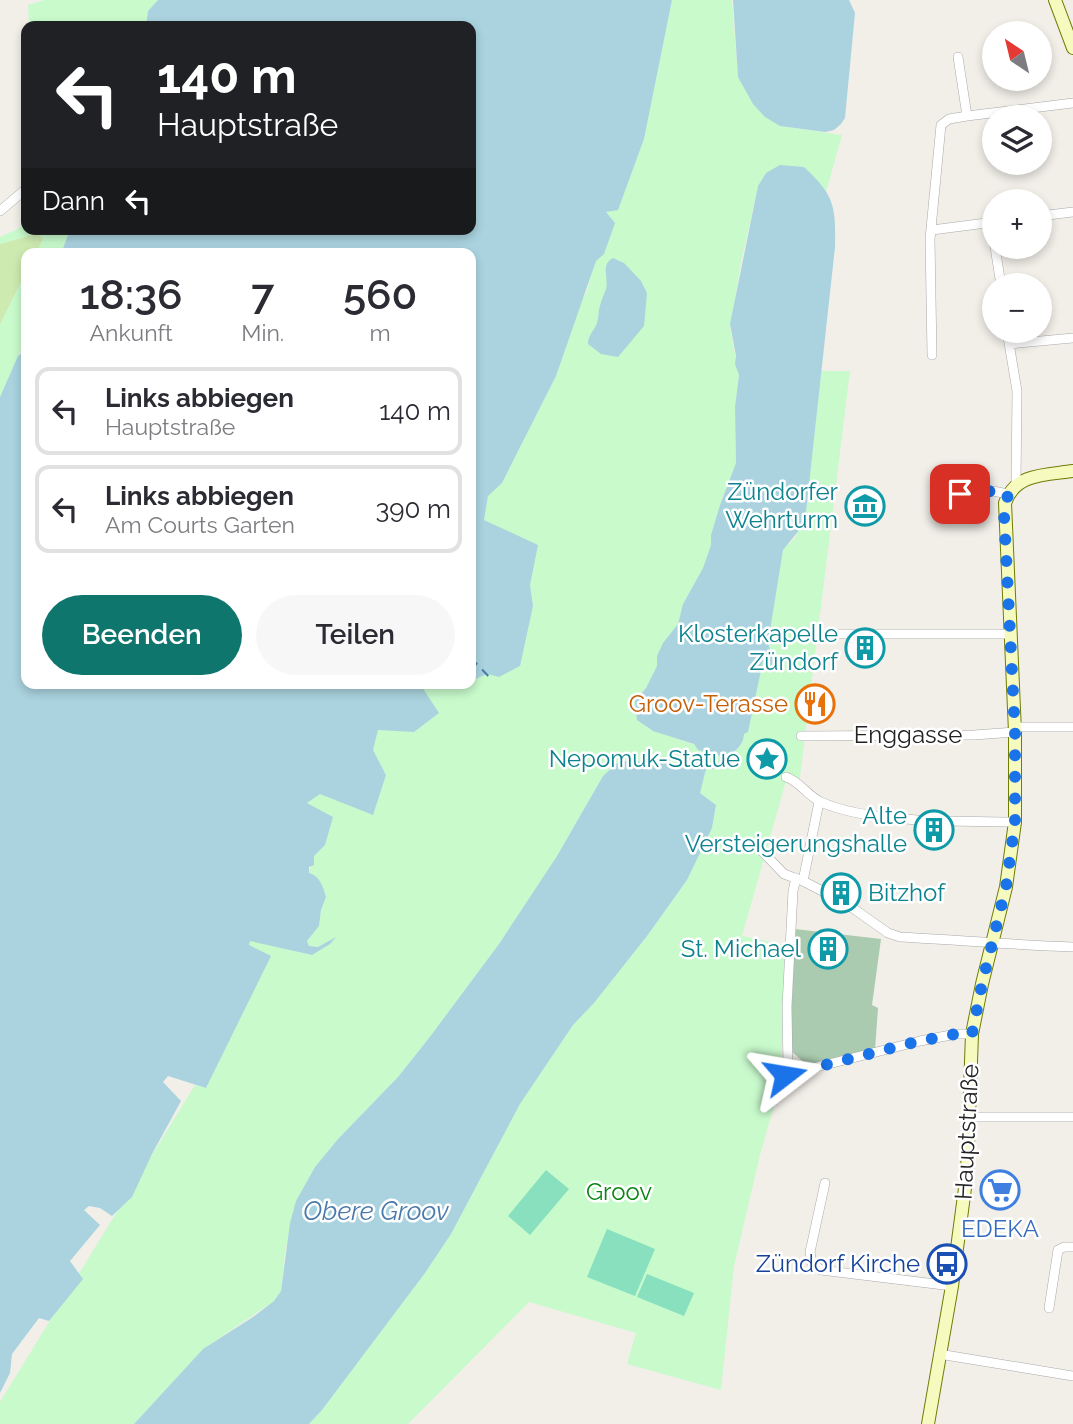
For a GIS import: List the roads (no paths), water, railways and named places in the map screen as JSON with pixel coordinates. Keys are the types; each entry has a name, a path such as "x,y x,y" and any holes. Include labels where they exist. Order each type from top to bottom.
{"main road":[{"path":"1055,0 1073,48"},
{"path":"1012,490 1037,476 1073,471"},
{"name":"Hauptstraße","path":"928,1424 967,1172 972,1034 1006,887 1015,822 1015,730 1004,514 1012,490"}],"street":[{"path":"958,57 967,116"},
{"path":"932,355 932,230 941,125 949,119 967,116 1073,103"},
{"path":"0,211 21,193"},
{"path":"1052,215 1073,212"},
{"path":"932,230 982,223"},
{"path":"945,495 1012,490 1017,391 1009,344 1073,338"},
{"path":"836,634 1009,634"},
{"name":"Enggasse","path":"801,736 975,735 1073,727"},
{"path":"786,777 800,784 819,802 856,812 894,818 1015,822"},
{"path":"819,802 799,880 791,928 787,1006 788,1068 785,1075 920,1041 956,1034 972,1034"},
{"path":"762,851 784,874 847,904 888,933 900,937 1073,947"},
{"path":"968,1117 1073,1117"},
{"path":"825,1183 810,1252 812,1263 821,1270 951,1286"},
{"path":"1049,1308 1058,1250 1073,1247"},
{"path":"939,1354 1073,1376"}],"water":[{"path":"158,0 672,0 644,139 618,210 606,212 615,223 604,254 596,261 556,376 502,483 488,496 484,520 538,545 530,585 533,606 520,666 499,677 487,674 476,679 476,248 63,248 68,235 476,235 476,21 147,21 148,11"},
{"path":"733,0 849,0 855,13 845,118 834,130 825,132 780,126 765,117 753,104 738,77"},
{"path":"780,165 804,167 822,185 834,211 835,247 806,512 800,529 783,550 768,643 775,667 763,661 748,732 729,758 698,750 694,744 653,731 637,720 635,701 646,688 657,666 657,656 663,643 678,624 683,604 703,568 720,505 736,463 735,407 739,375 730,324 758,186 766,173"},
{"path":"613,258 624,263 641,281 647,293 644,326 618,357 601,354 588,344 597,323 607,285 607,264"},
{"path":"21,354 21,689 423,689 439,713 414,732 378,730 373,750 386,775 373,815 320,794 307,803 333,817 325,845 314,856 314,865 309,867 309,873 318,879 326,897 319,926 307,941 309,946 318,947 336,937 312,955 250,941 249,945 271,956 206,1088 168,1076 163,1082 181,1101 132,1197 112,1216 100,1208 89,1206 84,1210 100,1225 70,1261 83,1279 49,1321 39,1318 12,1354 10,1373 0,1393 0,397"},
{"name":"Obere Groov","path":"625,761 689,764 695,761 715,765 714,769 706,769 700,793 716,805 712,828 687,880 647,936 573,1025 520,1104 451,1234 425,1273 309,1424 134,1424 203,1349 274,1301 281,1291 290,1223 296,1201 315,1167 398,1077 429,1038 499,944 557,856 603,776 616,764"}],"place":[{"name":"Zündorfer Wehrturm","path":"865,506"},
{"name":"Klosterkapelle Zündorf","path":"865,648"},
{"name":"Groov-Terasse","path":"815,704"},
{"name":"Nepomuk-Statue","path":"767,759"},
{"name":"Alte Versteigerungshalle","path":"934,830"},
{"name":"Bitzhof","path":"841,893"},
{"name":"St. Michael","path":"828,949"},
{"name":"EDEKA","path":"1000,1190"},
{"name":"Zündorf Kirche","path":"947,1264"}],"park label":[{"name":"Groov","path":"619,1192"}]}
